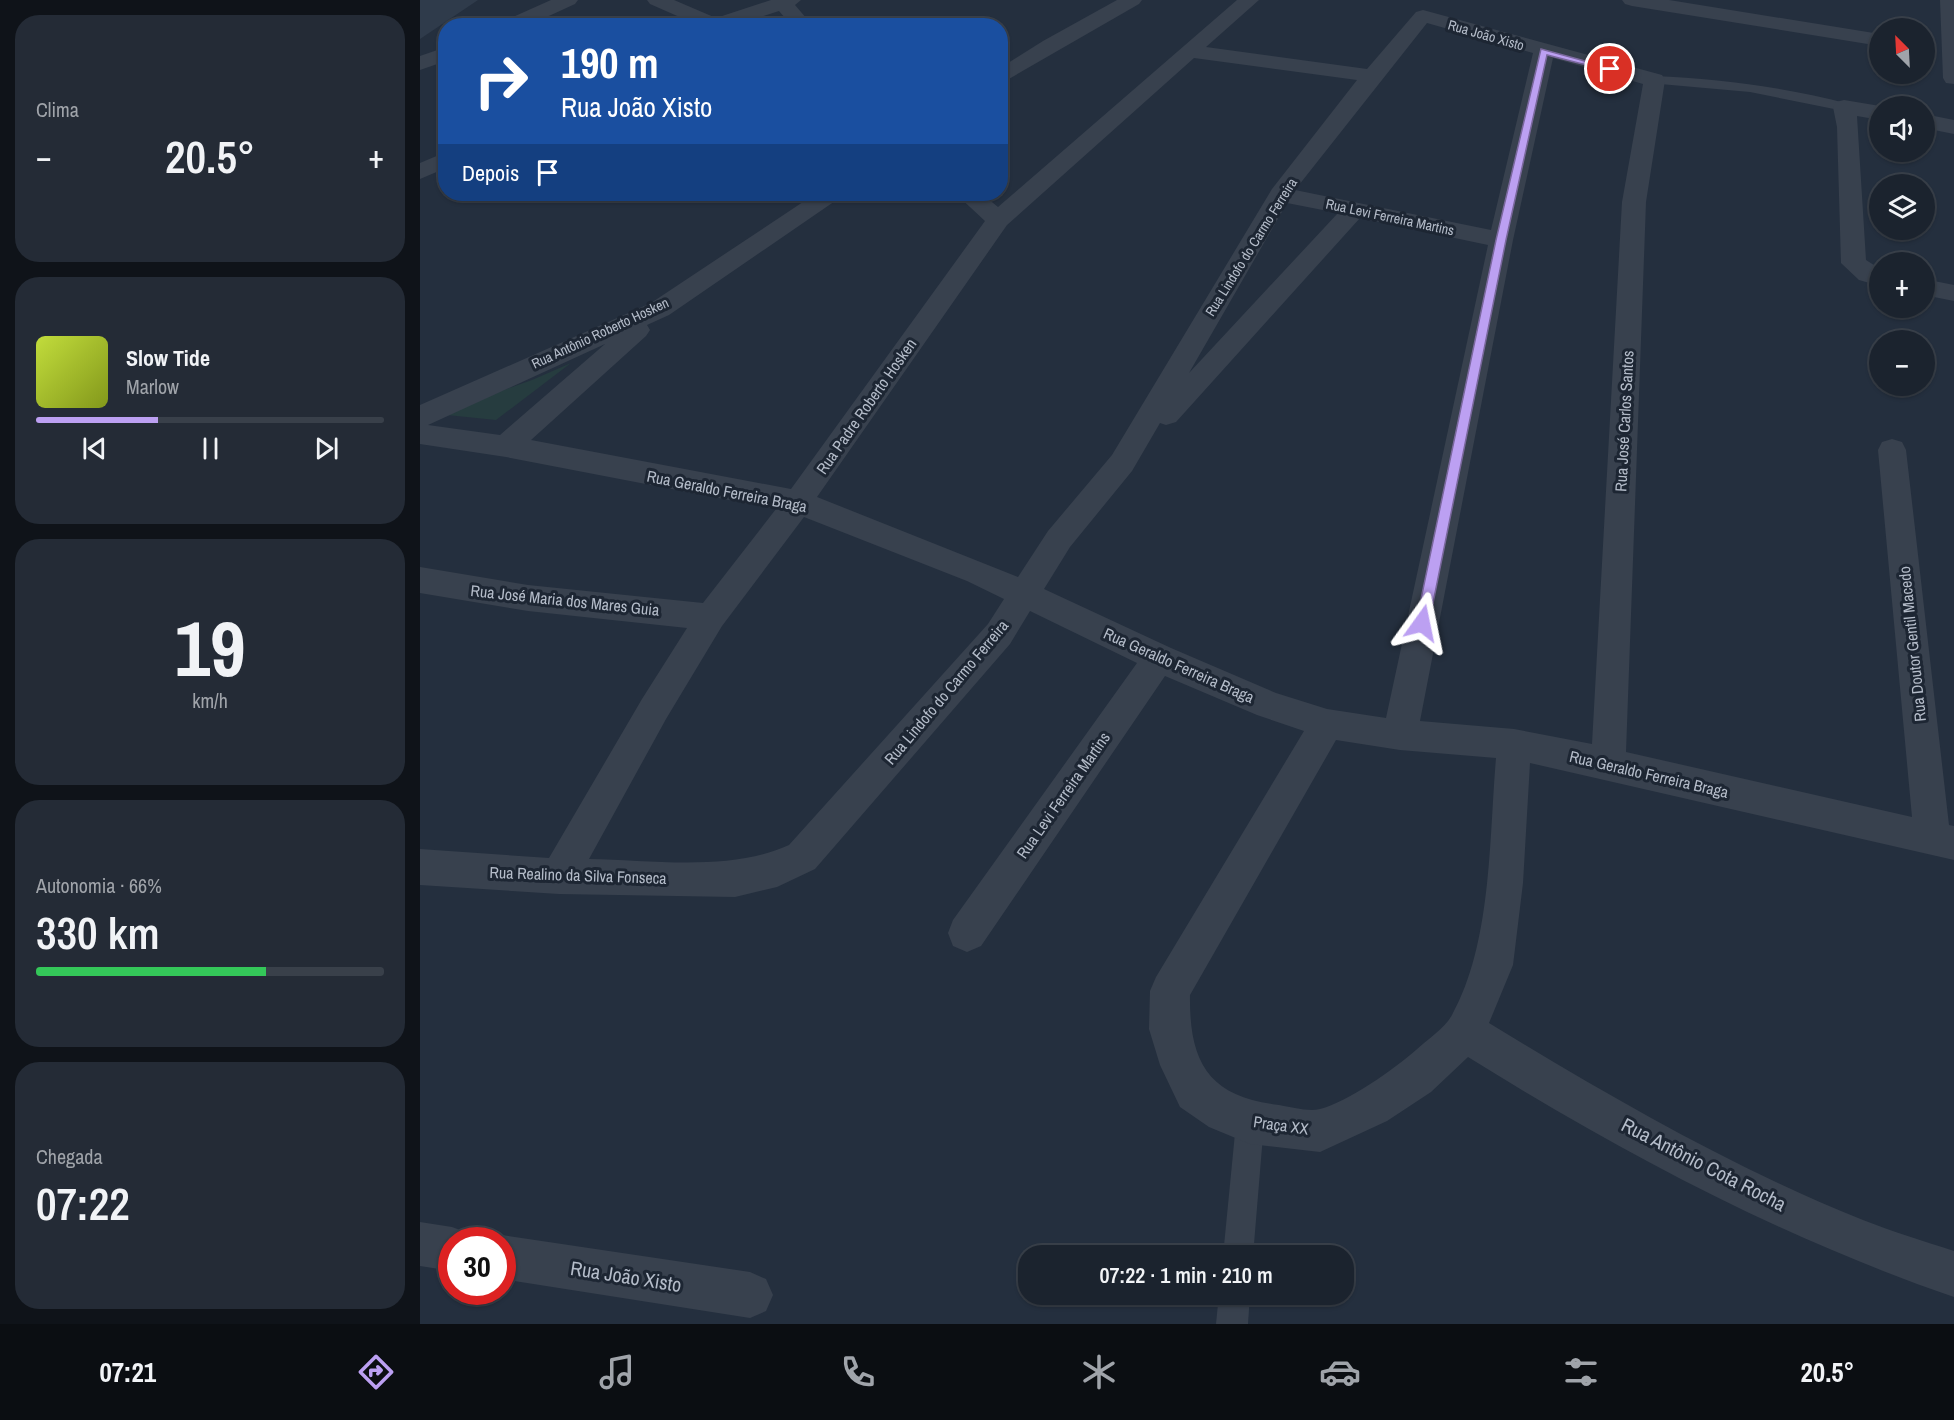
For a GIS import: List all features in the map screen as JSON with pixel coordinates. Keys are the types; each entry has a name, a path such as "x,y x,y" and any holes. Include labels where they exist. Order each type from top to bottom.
{"street":[{"path":"528,18 568,0"},
{"path":"657,0 697,18"},
{"path":"1008,73 1067,34 1132,0"},
{"name":"Rua Padre Roberto Hosken","path":"560,876 654,709 711,617 798,502 998,220 1249,0"},
{"path":"1632,0 1869,38"},
{"path":"1950,0 1948,42 1954,78"},
{"path":"734,18 786,1 798,18"},
{"name":"Rua João Xisto","path":"1423,16 1654,80"},
{"name":"Rua Lindofo do Carmo Ferreira","path":"1122,463 1280,194 1372,76 1423,16"},
{"path":"1189,51 1372,76"},
{"path":"1400,735 1501,240 1544,51"},
{"path":"420,64 438,56"},
{"name":"Rua José Carlos Santos","path":"1608,763 1634,202 1654,80"},
{"path":"1869,111 1844,107 1848,127 1854,263 1869,274"},
{"path":"1935,123 1954,127"},
{"path":"420,172 438,163"},
{"name":"Rua Levi Ferreira Martins","path":"1280,194 1501,240"},
{"name":"Rua Antônio Roberto Hosken","path":"420,417 482,387 660,309 820,201"},
{"path":"976,201 998,220"},
{"name":"Rua Lindofo do Carmo Ferreira","path":"735,879 777,869 802,857 999,634 1059,539 1122,463 1355,209"},
{"path":"1935,289 1954,293"},
{"path":"506,446 660,309"},
{"name":"Rua Geraldo Ferreira Braga","path":"420,434 506,446 629,472 798,502 978,572 1159,658 1269,705 1327,724 1400,735 1514,744 1608,763 1723,792 1943,840"},
{"name":"Rua Doutor Gentil Macedo","path":"1892,450 1943,840"},
{"name":"Rua José Maria dos Mares Guia","path":"420,579 459,588 532,598 711,617"},
{"name":"Rua Levi Ferreira Martins","path":"967,933 1159,658"},
{"name":"Praça XX","path":"1327,724 1170,991 1169,1029 1181,1065 1195,1092 1224,1112 1250,1123 1320,1131 1372,1106 1416,1077 1465,1032 1493,965 1504,884 1514,744"},
{"name":"Rua Realino da Silva Fonseca","path":"420,867 560,876 735,879"},
{"name":"Rua Antônio Cota Rocha","path":"1465,1032 1522,1068 1693,1161 1839,1233 1954,1275"},
{"path":"420,1244 438,1247"},
{"name":"Rua João Xisto","path":"516,1259 750,1295"}],"lane":[{"path":"1654,80 1736,84 1800,94 1844,107"},
{"path":"1239,1245 1250,1123"},
{"path":"1232,1324 1234,1305"}],"green space":[{"path":"571,363 496,420 437,414 532,380"}],"route":[{"path":"1422,623 1501,240 1544,51 1610,69"}]}
